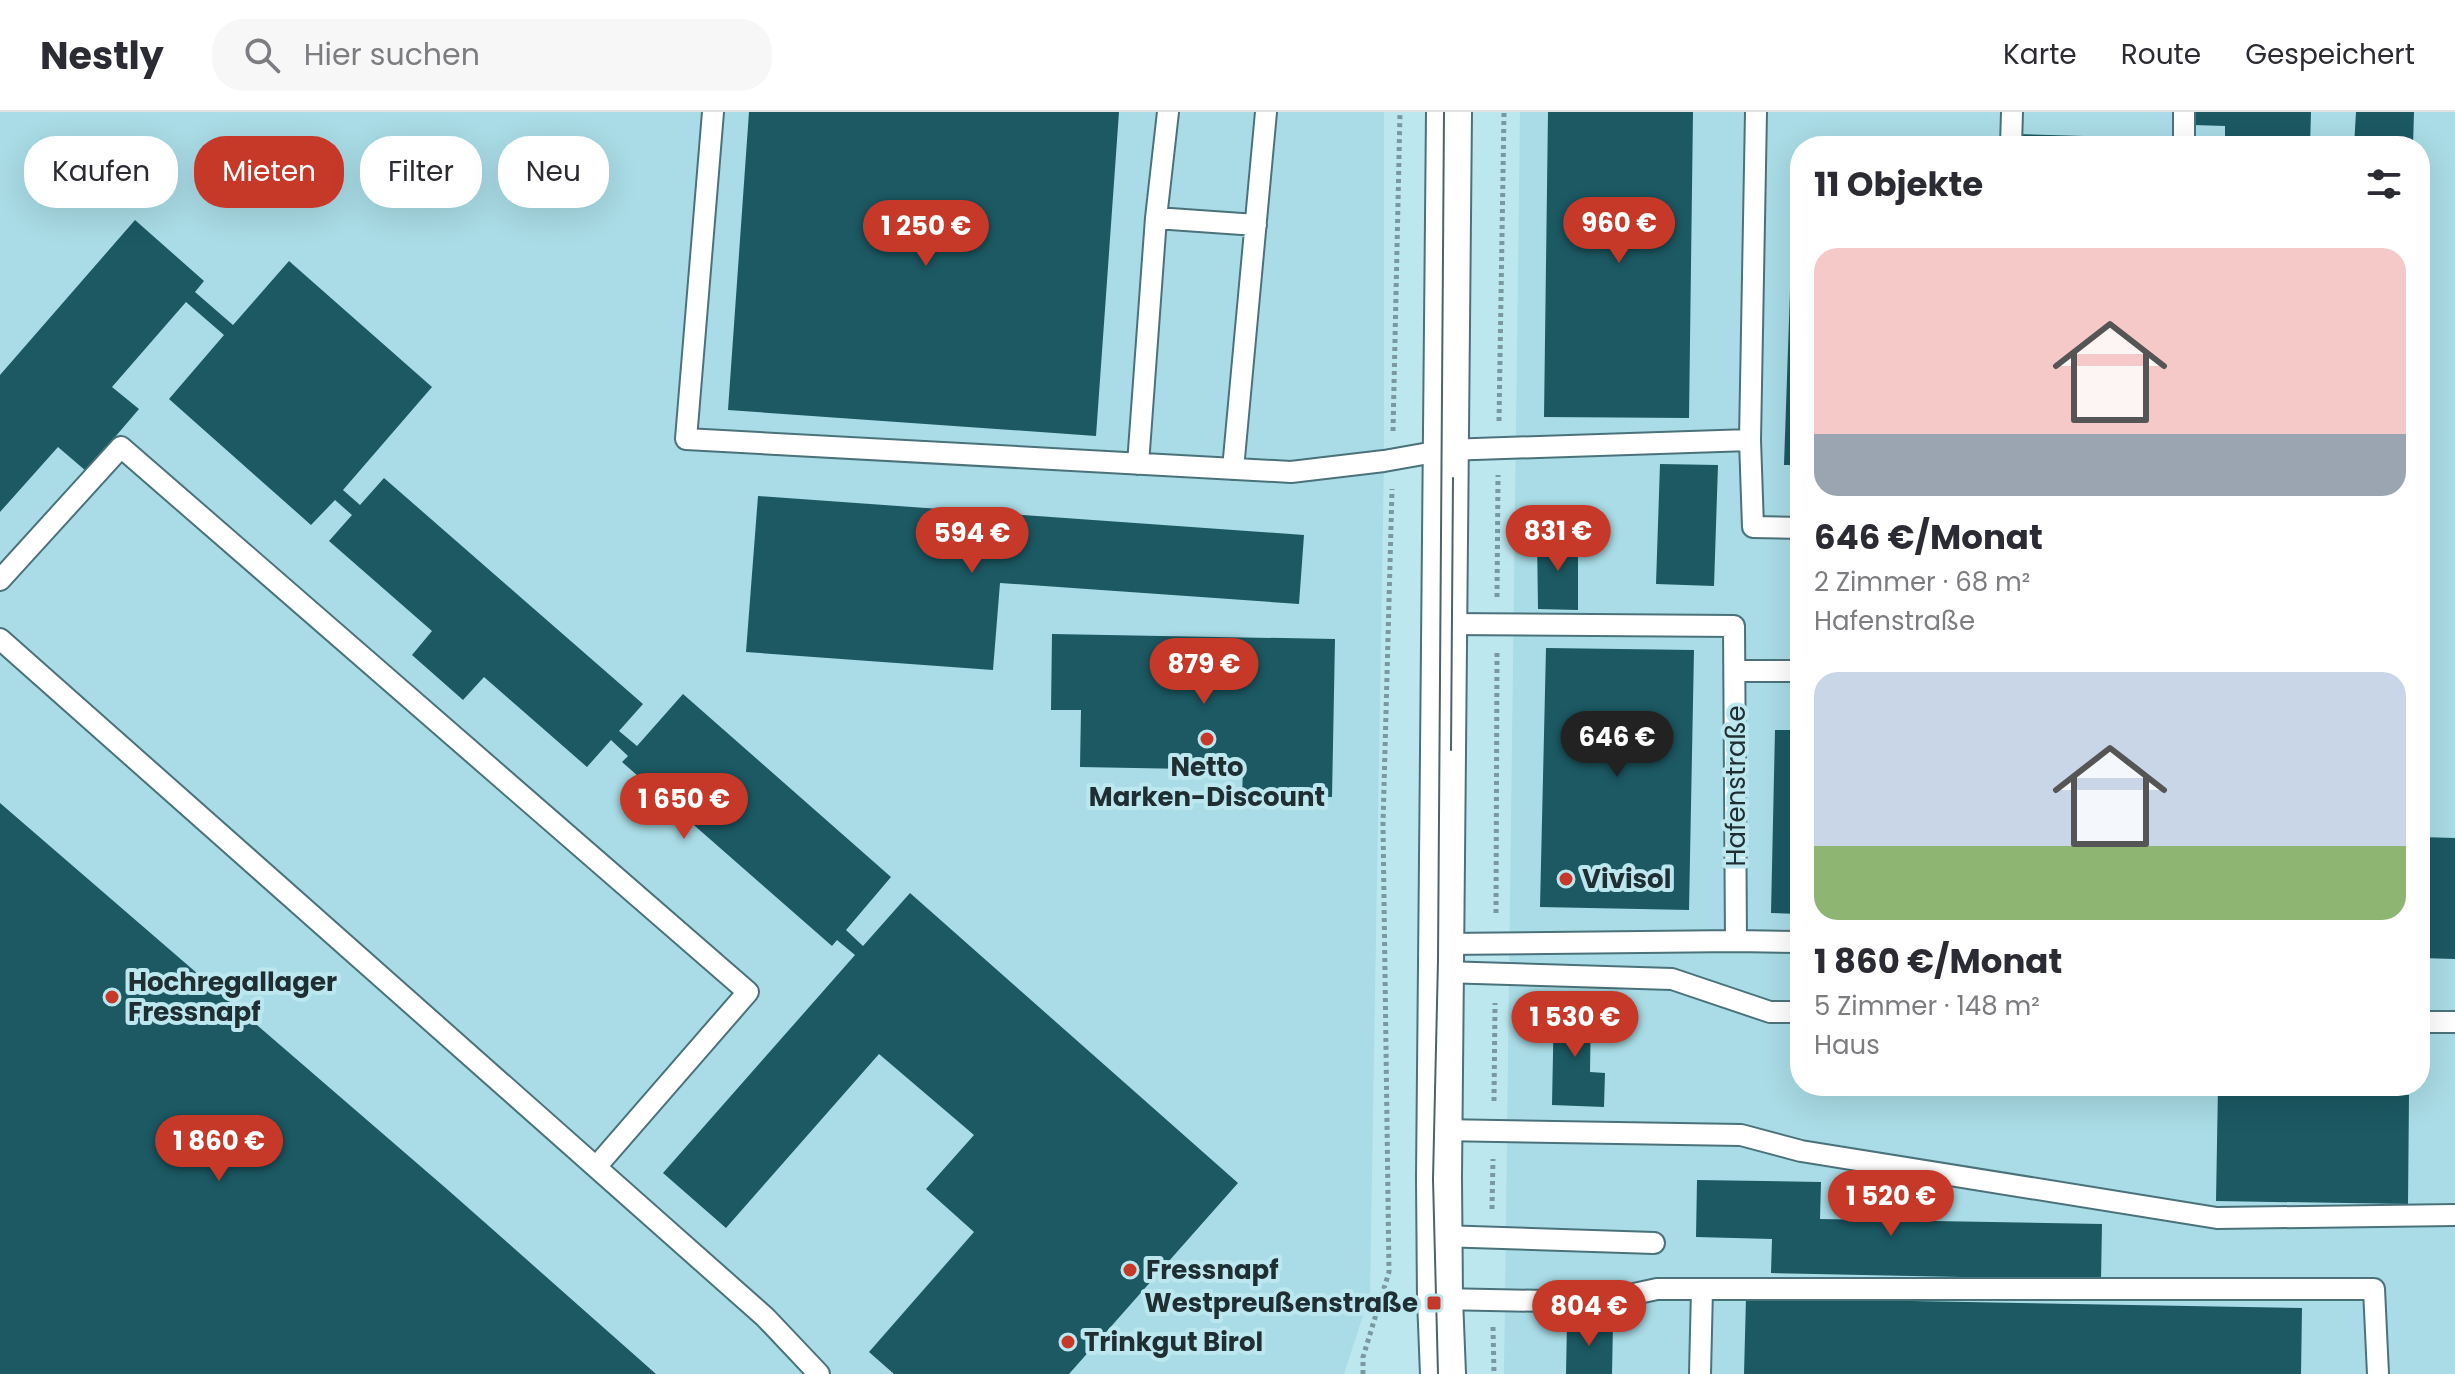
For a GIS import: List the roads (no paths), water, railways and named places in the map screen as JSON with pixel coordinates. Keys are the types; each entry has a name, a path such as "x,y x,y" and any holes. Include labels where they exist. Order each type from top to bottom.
{"street":[{"path":"1443,1374 1440,1130 1449,112"}],"lane":[{"path":"713,112 686,439 1291,472 1446,450 1750,440"},
{"path":"1138,464 1156,218 1168,112"},
{"path":"1233,469 1266,112"},
{"path":"1756,112 1750,440 1753,527 1790,528"},
{"path":"2011,136 2012,112"},
{"path":"2184,112 2184,136"},
{"path":"1156,218 1256,225"},
{"path":"0,580 121,447 748,992 596,1167"},
{"name":"Hafenstraße","path":"1445,624 1734,626 1736,941"},
{"path":"0,639 765,1317 819,1374"},
{"path":"1736,671 1790,671"},
{"path":"1442,958 1495,944 1790,942"},
{"path":"1442,958 1495,974 1672,979 1770,1012 1790,1012"},
{"path":"2430,1022 2455,1022"},
{"path":"1440,1130 1741,1135 1801,1151 2217,1218 2455,1215"},
{"path":"1440,1236 1654,1243"},
{"path":"1440,1299 1597,1302 1657,1289 2374,1289 2378,1374"},
{"path":"1700,1374 1702,1289"}],"tram line":[{"path":"1438,1374 1433,1179 1438,960 1444,112"},
{"path":"1451,750 1453,478"}],"place":[{"name":"Netto Marken-Discount","path":"1207,739"},
{"name":"Vivisol","path":"1566,879"},
{"name":"Hochregallager Fressnapf","path":"112,997"},
{"name":"Fressnapf","path":"1130,1270"},
{"name":"Westpreußenstraße","path":"1434,1303"},
{"name":"Trinkgut Birol","path":"1068,1342"}]}
